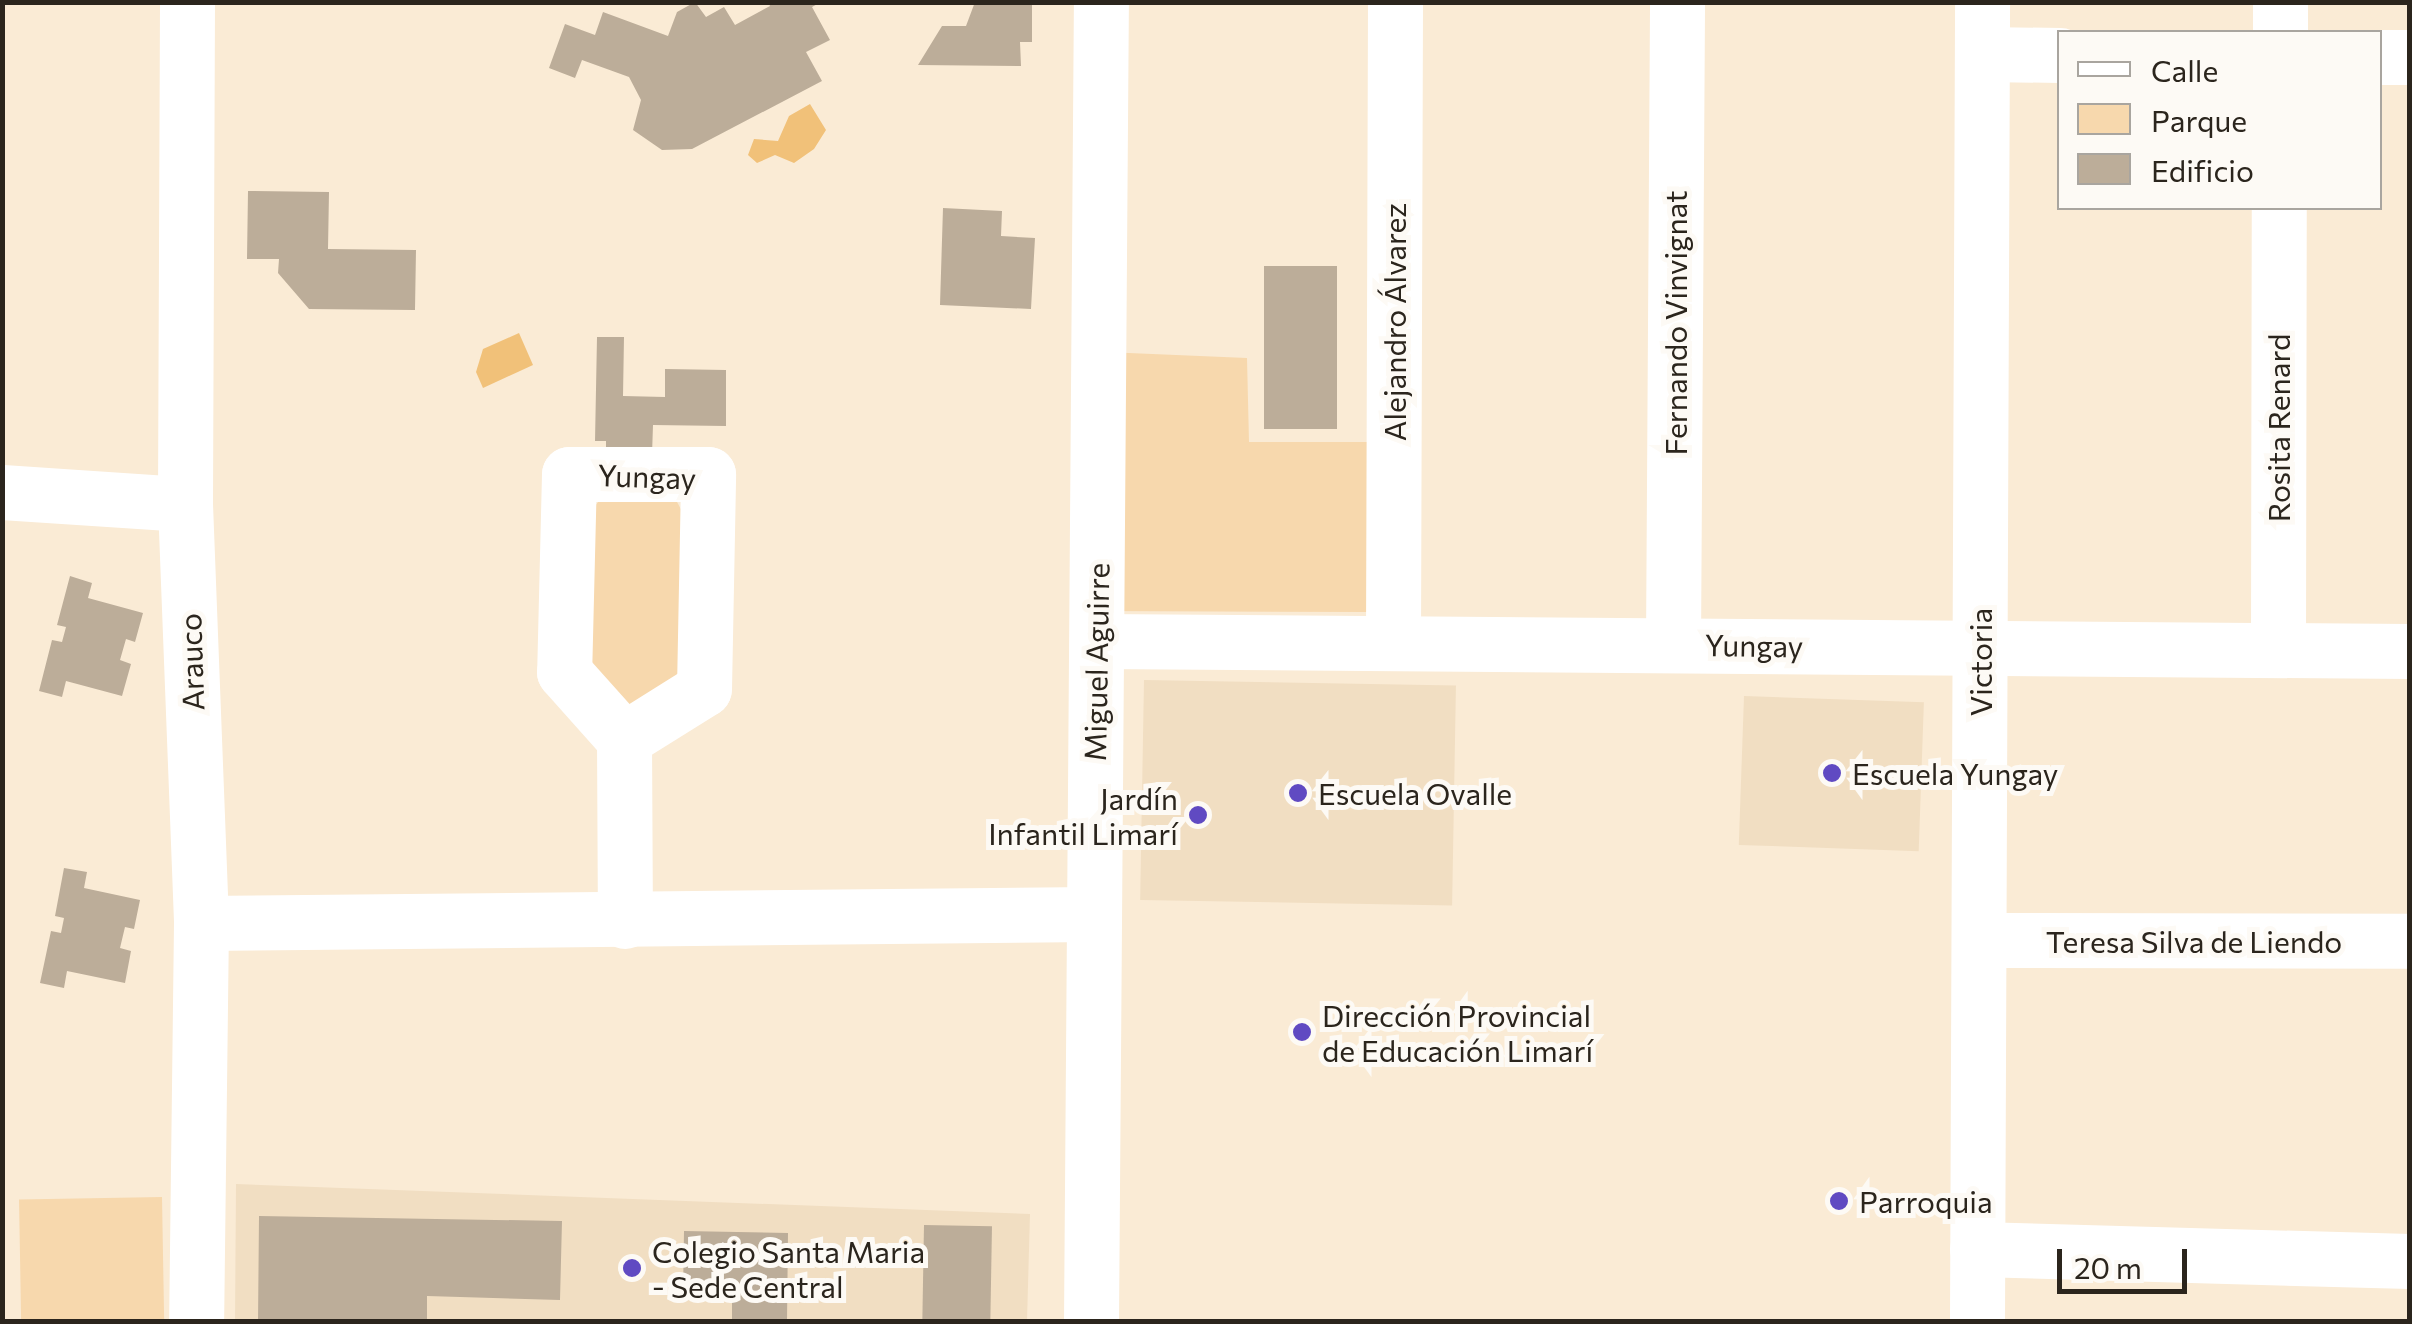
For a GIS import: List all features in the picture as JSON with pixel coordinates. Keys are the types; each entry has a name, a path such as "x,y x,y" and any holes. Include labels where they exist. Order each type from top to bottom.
{"street":[{"name":"Arauco","path":"187,2 185,504 202,922 196,1322"},
{"name":"Miguel Aguirre","path":"1090,1322 1101,2"},
{"name":"Alejandro Álvarez","path":"1393,641 1395,2"},
{"name":"Fernando Vinvignat","path":"1673,644 1678,2"},
{"path":"2280,2 2280,30"},
{"path":"1982,28 2057,54"},
{"name":"Victoria","path":"1977,1322 1982,28"},
{"path":"2382,57 2410,57"},
{"name":"Rosita Renard","path":"2278,648 2279,210"},
{"name":"Yungay","path":"569,474 708,474 704,688 624,739 564,672 569,474"},
{"path":"2,492 185,504"},
{"name":"Yungay","path":"1098,640 2410,651"},
{"path":"624,739 624,922"},
{"path":"202,922 624,922 1093,914"},
{"name":"Teresa Silva de Liendo","path":"1979,940 2410,941"},
{"path":"1977,1250 2410,1261"}],"shaded area":[{"path":"810,104 826,130 814,149 794,163 775,155 757,163 748,155 754,139 778,141 789,116"},
{"path":"519,333 533,365 483,388 476,372 483,349"},
{"name":"Escuela Ovalle","path":"1144,680 1456,685 1452,905 1140,900"},
{"name":"Escuela Yungay","path":"1744,696 1924,702 1919,851 1739,845"},
{"name":"Colegio Santa Maria - Sede Central","path":"236,1184 1030,1214 1027,1321 235,1322"}],"green space":[{"path":"1105,352 1247,358 1249,442 1370,442 1370,612 1098,611"},
{"path":"610,487 676,500 692,530 690,668 643,710 611,699 582,667 591,511"},
{"path":"162,1197 164,1321 21,1322 19,1199"}],"building":[{"path":"695,2 706,17 724,7 735,25 770,6 768,2 821,2 812,7 830,40 806,52 822,81 692,149 662,150 633,130 641,100 629,77 582,60 575,78 549,68 565,24 595,35 603,12 668,36 677,12"},
{"path":"975,2 1032,2 1032,42 1020,42 1021,66 918,65 942,26 966,26"},
{"path":"248,191 329,192 328,249 416,250 415,310 309,309 278,273 279,259 247,259"},
{"path":"943,208 1002,211 1001,236 1035,238 1031,309 940,305"},
{"path":"1264,266 1337,266 1337,429 1264,429"},
{"path":"597,337 624,337 623,396 665,397 665,369 726,370 726,426 653,425 652,455 606,455 606,441 595,441"},
{"path":"70,576 92,583 88,598 143,613 135,642 126,639 120,660 131,664 122,696 66,681 62,697 39,691 52,640 62,642 66,627 57,625"},
{"path":"64,868 87,872 84,888 140,900 134,929 125,927 120,948 131,951 125,983 67,971 64,988 40,983 51,931 61,933 64,918 55,916"},
{"path":"259,1216 562,1221 560,1300 427,1296 427,1322 258,1322"},
{"path":"924,1225 992,1226 990,1322 922,1322"},
{"path":"684,1231 788,1233 787,1322 732,1322 732,1294 683,1294"}],"place":[{"name":"Escuela Yungay","path":"1832,773"},
{"name":"Escuela Ovalle","path":"1298,793"},
{"name":"Jardín Infantil Limarí","path":"1198,815"},
{"name":"Dirección Provincial de Educación Limarí","path":"1302,1032"},
{"name":"Parroquia","path":"1839,1201"},
{"name":"Colegio Santa Maria - Sede Central","path":"632,1268"}]}
